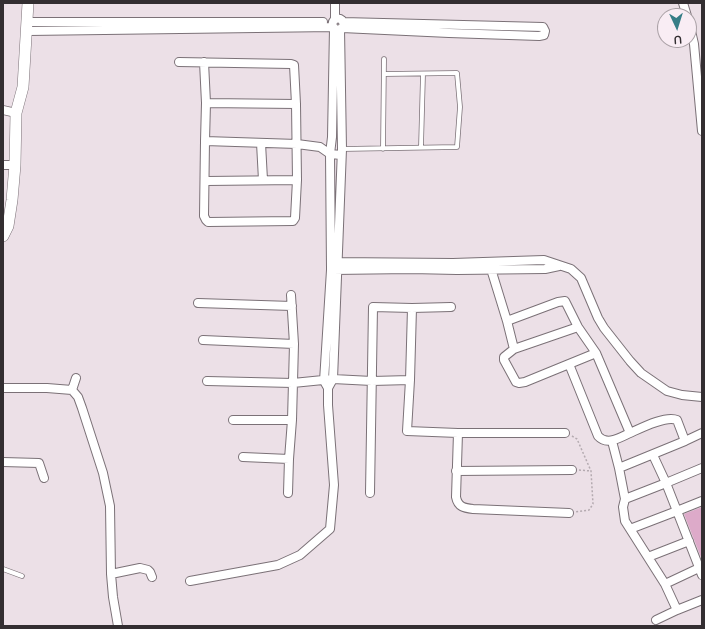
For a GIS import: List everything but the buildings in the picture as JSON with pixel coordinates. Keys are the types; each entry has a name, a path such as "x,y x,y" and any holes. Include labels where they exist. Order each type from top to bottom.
{"main road":[{"path":"3,236 8,226 11,210 15,165 16,113 23,87 28,27 28,3"}],"street":[{"path":"190,581 278,565 300,555 330,529 334,485 328,405 328,380 342,152 338,24 335,3"},
{"path":"334,266 330,154 340,3"},
{"path":"28,27 338,24 543,27 545,31 544,34 539,36 449,33 338,24"},
{"path":"694,48 702,131"},
{"path":"179,62 204,62 293,64 294,65 297,180 295,218 293,221 208,222 206,220 204,216 206,181 206,102 204,62"},
{"path":"206,102 296,104"},
{"path":"3,110 16,113"},
{"path":"320,147 332,137 341,137"},
{"path":"205,141 297,144 320,147 330,154 342,152"},
{"path":"261,143 263,180"},
{"path":"3,165 15,165"},
{"path":"206,181 297,180"},
{"path":"334,266 544,260 571,269 581,278 598,318 604,328 630,361 642,373 667,391 682,396 702,397"},
{"path":"334,266 457,270 545,269 560,266"},
{"path":"491,269 514,349"},
{"path":"288,494 294,344 292,295"},
{"path":"507,321 558,302 565,302 578,327 596,353 630,433"},
{"path":"198,303 292,306"},
{"path":"370,493 373,307 451,307"},
{"path":"412,308 407,431 458,433 565,433"},
{"path":"578,327 514,349 504,357 504,360 516,382 525,382 596,353"},
{"path":"203,340 294,344"},
{"path":"569,364 598,436 602,440 606,442 612,441 664,419 672,418 677,420 684,441"},
{"path":"72,390 76,378"},
{"path":"207,381 293,383 328,380 410,380"},
{"path":"3,388 47,388 72,390 78,397 103,473 110,506 111,574 113,598 118,626"},
{"path":"233,420 292,420"},
{"path":"458,433 456,498 458,503 464,508 569,513"},
{"path":"619,468 653,455 702,433"},
{"path":"612,441 619,468 624,499 624,518 665,584 677,610"},
{"path":"653,455 666,483 701,572 665,584"},
{"path":"243,457 289,459"},
{"path":"3,462 39,463 44,478"},
{"path":"624,499 702,468"},
{"path":"456,471 572,470"},
{"path":"630,529 702,501"},
{"path":"648,557 689,541"},
{"path":"111,574 144,568 150,572 152,577"},
{"path":"656,620 702,600"}],"lane":[{"path":"383,149 384,59"},
{"path":"342,152 421,147 457,147 460,107 457,74 384,74"},
{"path":"421,147 423,74"},
{"path":"3,569 22,576"}],"path":[{"path":"569,513 589,510 593,504 591,471 577,439"},
{"path":"572,470 591,471"}]}
